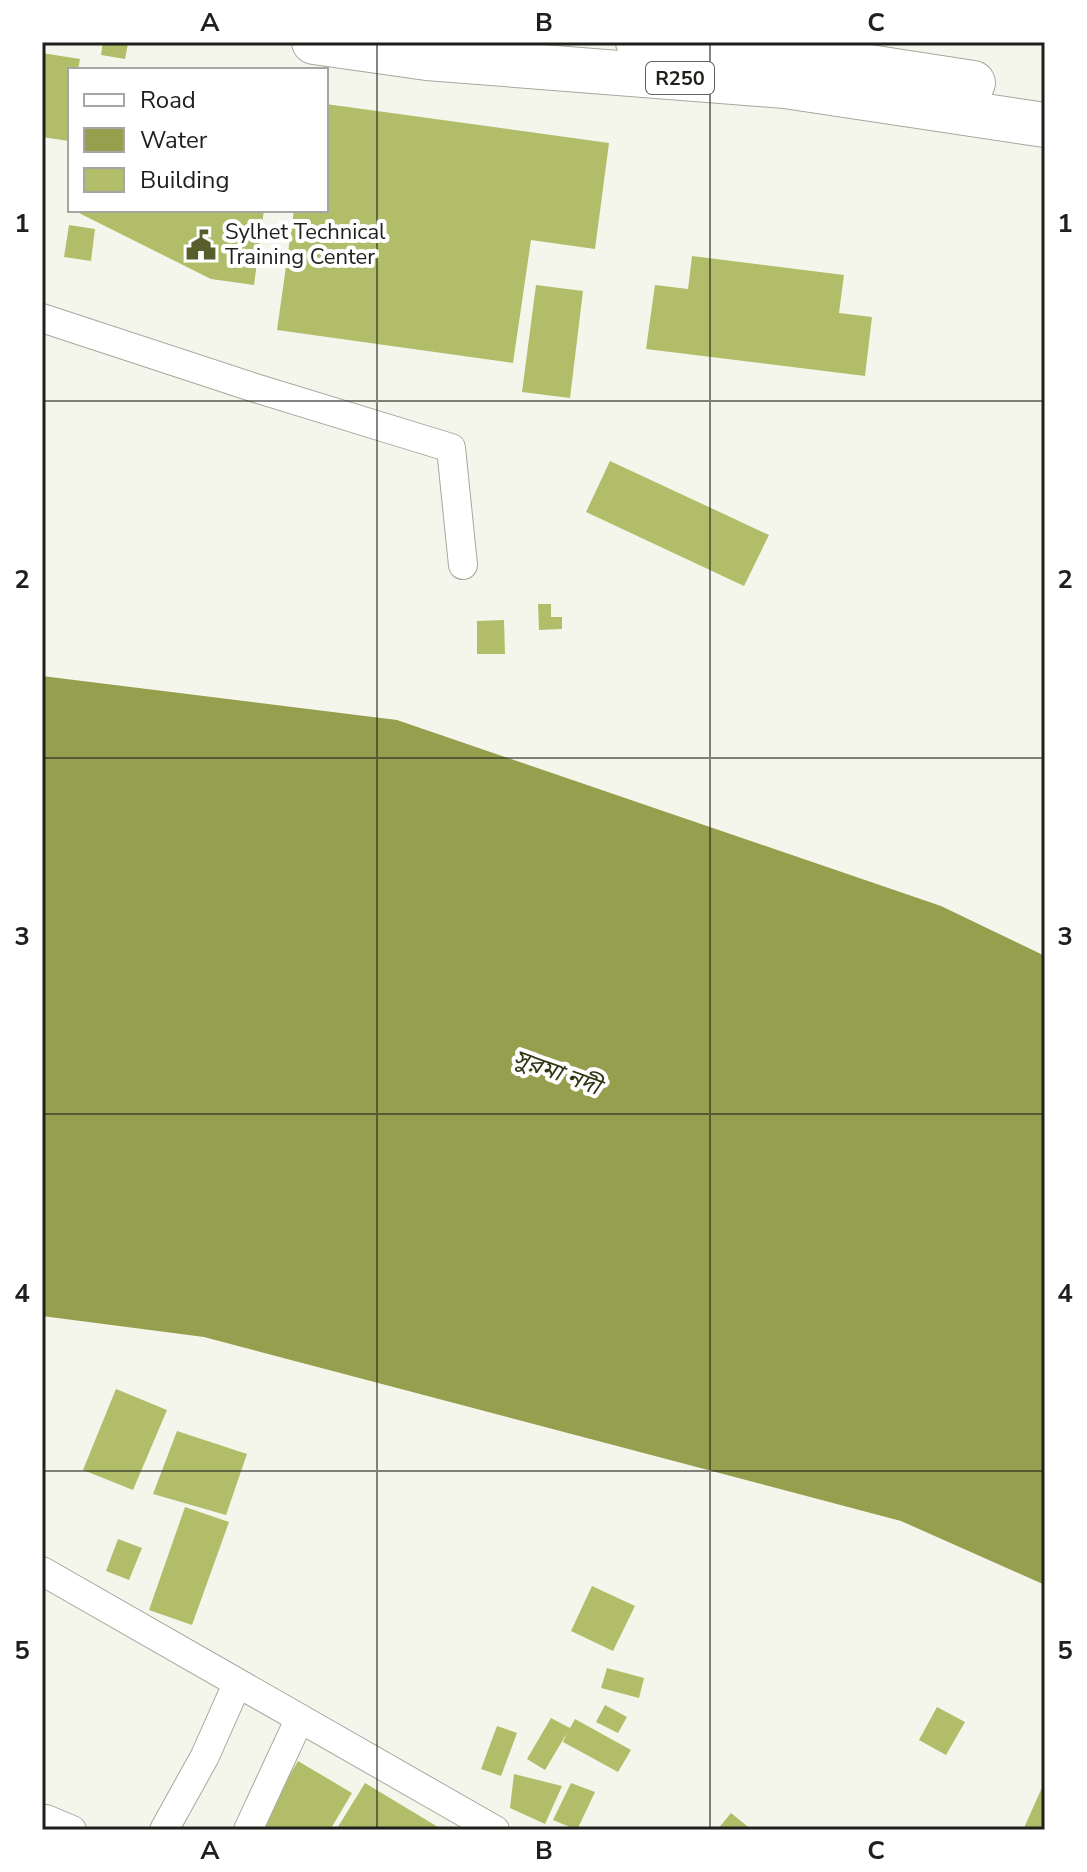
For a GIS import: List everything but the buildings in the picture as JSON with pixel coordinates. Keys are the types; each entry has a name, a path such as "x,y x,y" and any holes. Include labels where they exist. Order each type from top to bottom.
{"main road":[{"name":"R250","path":"314,42 360,45 427,58 788,71 1045,94"},
{"name":"R250","path":"638,42 1045,125"}],"street":[{"path":"42,318 451,448 463,565"},
{"path":"42,1571 495,1830"},
{"path":"164,1830 205,1756 237,1684"},
{"path":"248,1830 299,1720"},
{"path":"46,1819 72,1830"}],"water":[{"name":"সুরমা নদী","path":"42,676 397,720 941,906 1045,956 1045,1585 901,1521 204,1337 42,1316"}],"place":[{"name":"Sylhet Technical Training Center","path":"201,245"}]}
